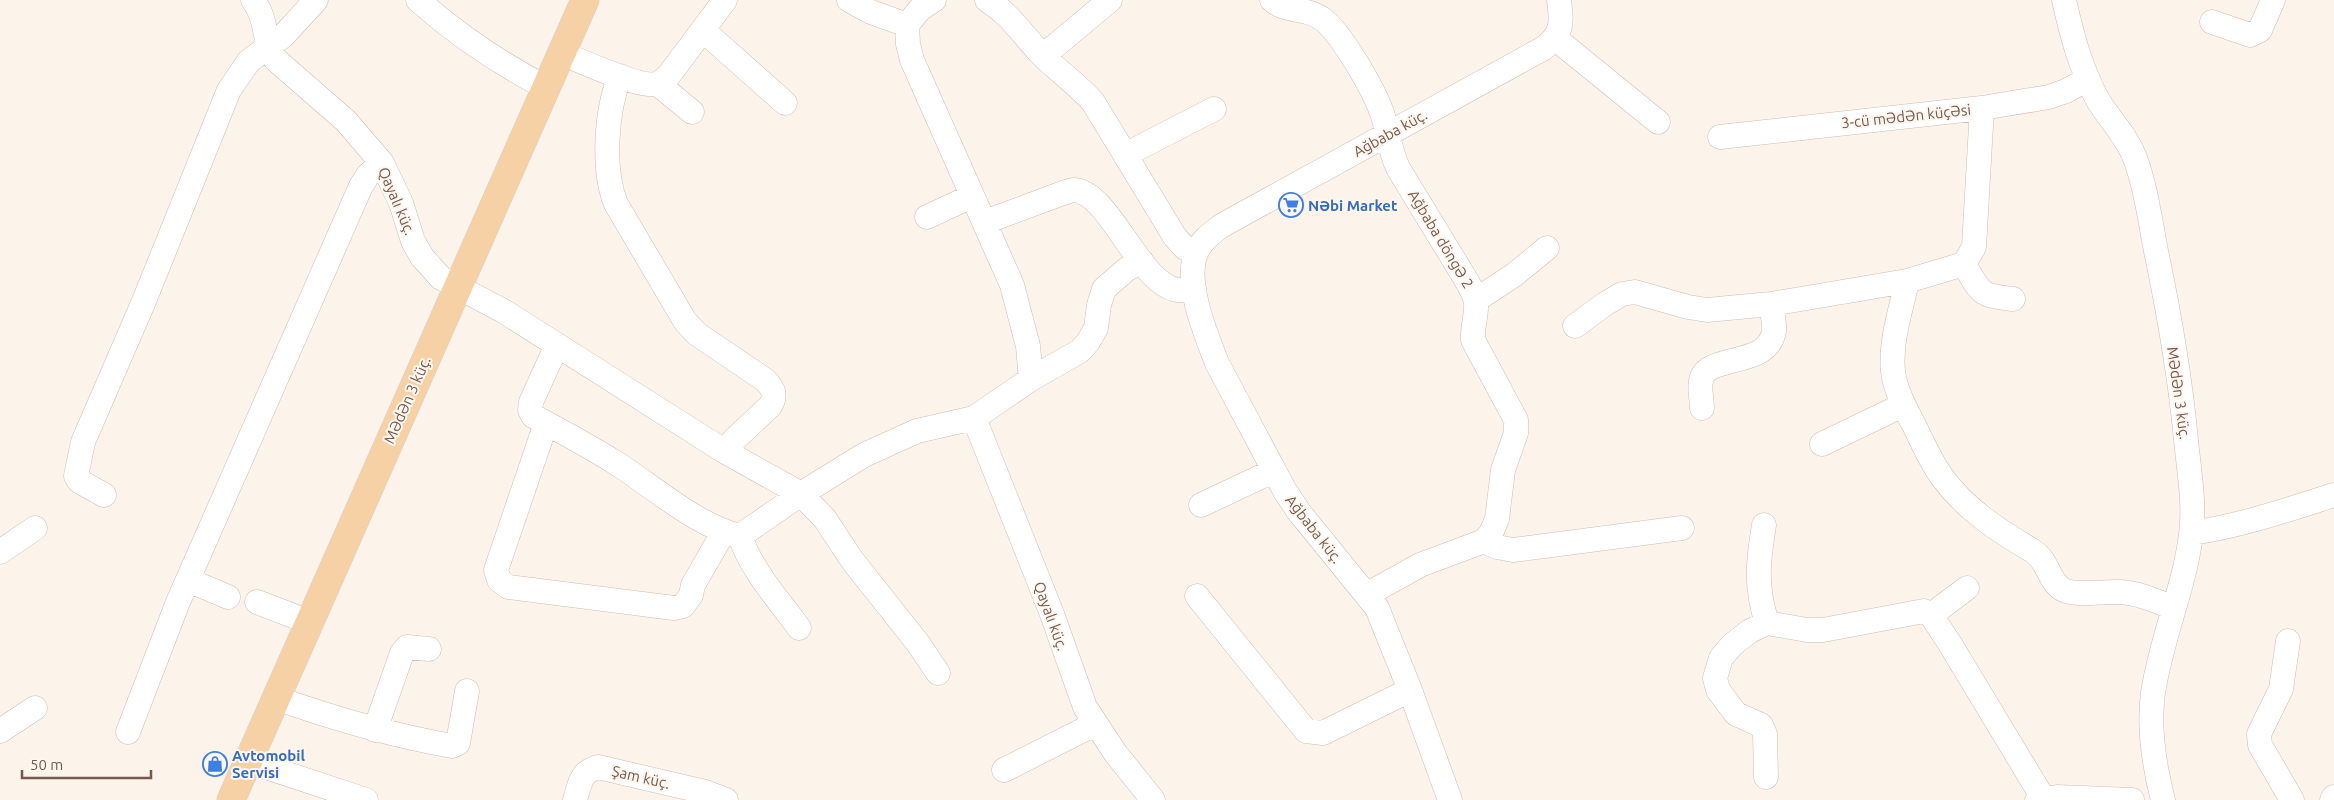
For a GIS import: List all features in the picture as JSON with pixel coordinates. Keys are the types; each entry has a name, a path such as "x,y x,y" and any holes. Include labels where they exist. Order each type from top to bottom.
{"main road":[{"name":"Mədən 3 küç.","path":"231,800 585,0"}],"street":[{"path":"253,0 264,18 268,48"},
{"path":"104,495 79,481 76,476 83,442 144,301 229,90 249,60 268,48 296,23 316,0"},
{"path":"418,0 441,20 510,69 545,87"},
{"path":"561,53 620,76 649,85 658,84 669,75 704,31 725,0"},
{"path":"849,0 871,12 907,25"},
{"path":"934,0 920,9 907,25 908,44 912,60 1012,285 1028,346 1032,379"},
{"path":"1043,56 1110,0"},
{"name":"Ağbaba döngə 2","path":"1272,0 1282,8 1313,12 1326,22 1350,54 1374,92 1383,117 1386,135 1398,168 1468,283 1476,300 1476,313 1472,329 1473,340 1516,420 1516,433 1503,470 1497,519 1491,533 1484,541"},
{"path":"1559,0 1561,18 1560,30 1556,39 1658,122"},
{"name":"Mədən 3 küç.","path":"2064,0 2072,35 2088,79 2100,103 2133,154 2140,174 2164,289 2181,390 2191,503 2191,532 2187,562 2153,694 2152,739 2163,799"},
{"path":"2212,22 2250,35 2260,30 2273,0"},
{"path":"998,3 1043,56 1077,84 1093,102 1174,237 1185,248 1196,252"},
{"path":"704,31 785,103"},
{"name":"Ağbaba küç.","path":"1450,800 1382,619 1368,594 1299,512 1273,471 1217,363 1194,289 1193,268 1196,252 1204,239 1221,226 1544,48 1556,39"},
{"name":"Qayalı küç.","path":"268,48 284,68 312,89 346,121 382,163 401,203 413,241 422,257 441,278 505,312 724,452 801,494 825,518 852,560 912,635 938,673"},
{"path":"620,76 611,105 608,161 612,195 616,204 685,321 697,334 765,380 773,388 774,399 770,406 724,452"},
{"name":"3-cü mədən küçəsi","path":"1720,137 1982,108 2049,97 2088,79"},
{"path":"658,84 692,112"},
{"path":"1575,326 1622,294 1635,292 1688,307 1707,310 1771,304 1907,281 1964,264 1974,247 1982,108"},
{"path":"1125,155 1214,109"},
{"path":"128,732 188,580 361,186 368,175 382,163"},
{"path":"985,222 1074,190 1083,192 1098,204 1142,262 1164,285 1178,290 1194,289"},
{"path":"926,217 972,196"},
{"path":"1476,300 1514,275 1547,248"},
{"path":"546,423 496,570 499,580 508,587 674,608 683,606 691,594 693,585 732,535 864,455 888,443 917,431 974,418 1032,379 1080,351 1096,328 1099,304 1104,289 1127,269 1142,262"},
{"path":"1964,264 1979,289 1988,296 2013,299"},
{"path":"1907,281 1895,337 1893,373 1903,405 1930,458 1953,491 1997,529 2041,558 2059,587 2075,592 2119,592 2139,595 2174,608"},
{"path":"1702,408 1701,380 1704,372 1713,367 1762,352 1769,343 1774,331 1771,304"},
{"path":"557,345 531,402 530,410 533,416 615,462 732,535 744,549 799,628"},
{"path":"1822,444 1903,405"},
{"name":"Qayalı küç.","path":"974,418 1052,614 1076,684 1095,724 1153,800"},
{"path":"1201,505 1273,471"},
{"path":"2191,532 2221,529 2334,495"},
{"path":"1764,525 1758,568 1762,608 1767,623"},
{"path":"0,552 35,528"},
{"path":"1368,594 1420,565 1484,541 1497,547 1513,550 1682,528"},
{"path":"188,580 228,598"},
{"path":"1931,615 1967,588"},
{"path":"1197,596 1306,731 1322,733 1410,690"},
{"path":"257,602 309,622"},
{"path":"1766,777 1765,734 1761,725 1736,714 1726,704 1718,690 1715,678 1721,658 1732,645 1750,631 1767,623 1807,630 1823,630 1924,611 1931,615 2040,799 2132,800"},
{"path":"2288,641 2281,689 2259,734 2260,745 2292,800"},
{"path":"375,730 402,653 407,647 429,649"},
{"path":"276,698 346,723 452,746 458,743 460,736 467,692"},
{"path":"0,731 35,708"},
{"path":"1004,770 1095,724"},
{"path":"248,761 366,800"},
{"name":"Şam küç.","path":"575,800 582,776 589,769 598,767 705,792 726,800"},
{"path":"2138,800 2163,799"}],"place":[{"name":"Nəbi Market","path":"1291,205"},
{"name":"Avtomobil Servisi","path":"215,764"}]}
